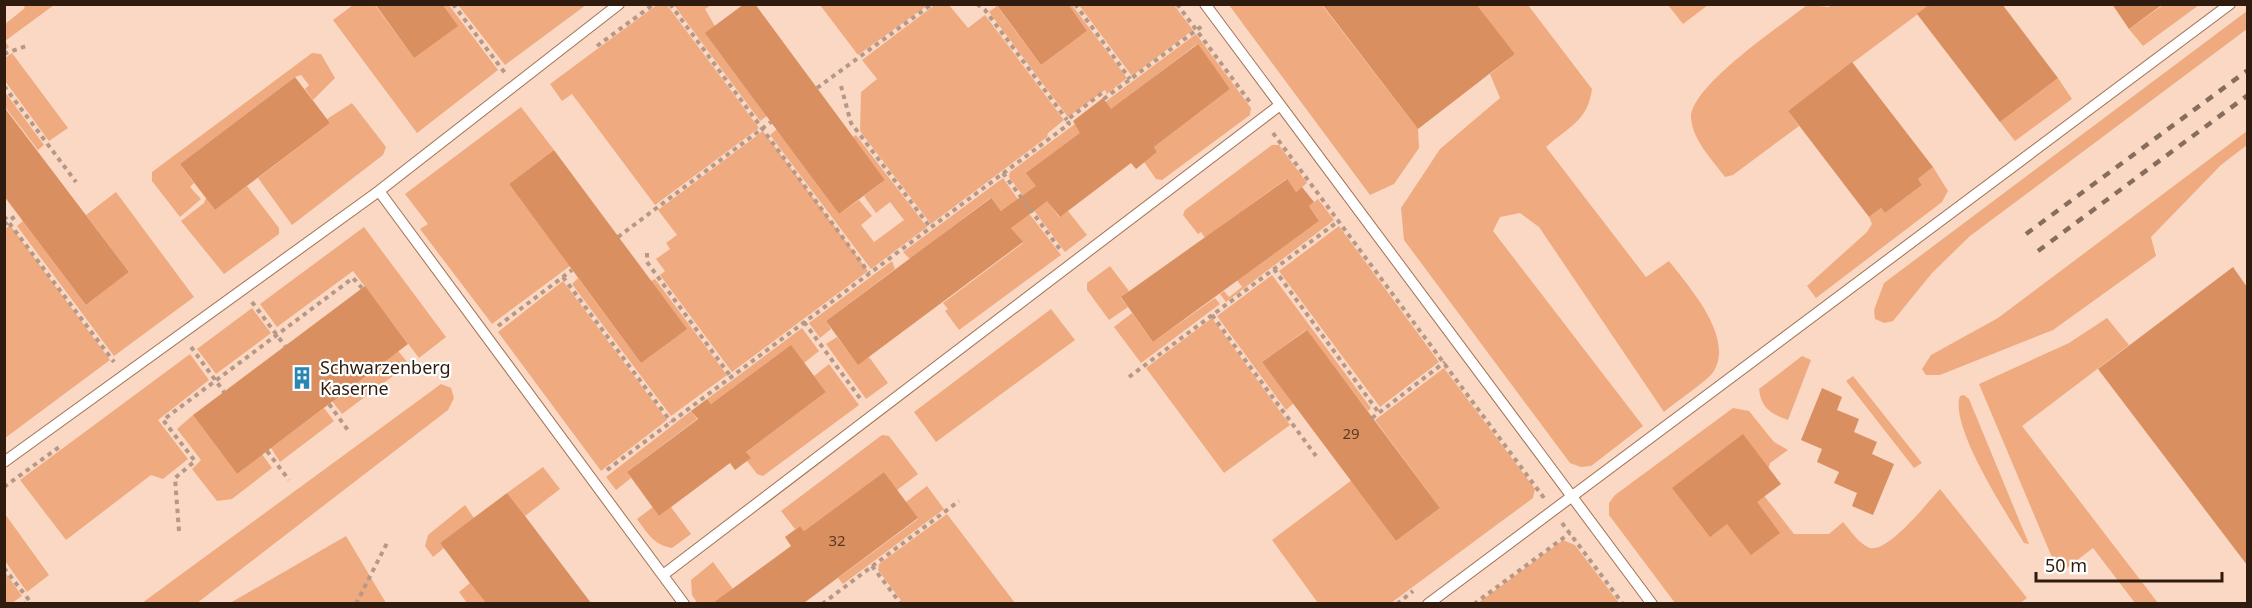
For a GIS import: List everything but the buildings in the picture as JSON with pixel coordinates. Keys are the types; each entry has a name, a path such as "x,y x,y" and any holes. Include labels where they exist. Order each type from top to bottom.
{"lane":[{"path":"4,462 379,191 619,4"},
{"path":"1205,4 1652,603"},
{"path":"1428,603 2230,4"},
{"path":"663,575 1280,105"},
{"path":"379,191 684,603"}],"path":[{"path":"453,4 514,86"},
{"path":"670,4 870,273"},
{"path":"817,88 932,4"},
{"path":"593,480 1069,123 985,10 977,4"},
{"path":"1075,4 1130,80"},
{"path":"1177,4 1623,603"},
{"path":"1067,120 1102,93 1106,98 1214,17"},
{"path":"4,54 28,45"},
{"path":"4,86 76,182"},
{"path":"841,86 851,123 930,227"},
{"path":"618,237 771,122"},
{"path":"1003,173 1071,264"},
{"path":"1129,377 1357,207"},
{"path":"4,225 18,214"},
{"path":"4,216 124,375"},
{"path":"647,253 646,262 731,377"},
{"path":"1274,269 1379,412"},
{"path":"484,333 495,329 572,270"},
{"path":"563,277 671,422"},
{"path":"179,531 174,478 195,461 163,420 353,278 362,288"},
{"path":"243,289 285,346"},
{"path":"1212,315 1316,456"},
{"path":"804,322 873,416"},
{"path":"181,334 224,392"},
{"path":"1372,417 1462,349"},
{"path":"329,404 350,433"},
{"path":"267,451 289,480"},
{"path":"822,603 959,501"},
{"path":"1474,603 1589,518"},
{"path":"356,603 387,543"},
{"path":"872,566 901,603"},
{"path":"4,568 29,600 24,603"}],"shaded area":[{"path":"658,4 667,5 759,128 655,205 572,94 562,101 550,84"},
{"path":"936,4 949,5 968,28 985,15 1064,120 1048,133 1047,137 931,224 860,131 861,92 877,79 862,60"},
{"path":"1833,4 1930,5 1788,111 1799,126 1733,175 1725,177 1695,134 1691,118 1695,105 1721,73 1807,5 1829,7"},
{"path":"23,5 54,5 5,41 5,24 25,8"},
{"path":"353,5 375,5 414,58 442,5 449,5 498,70 417,133 333,20"},
{"path":"458,5 586,5 505,65"},
{"path":"674,5 711,5 705,9 767,116 760,121"},
{"path":"820,5 928,5 858,55"},
{"path":"1068,5 1072,5 1127,78 1107,94 1105,90 1068,117 989,12 997,6 1041,65 1087,31"},
{"path":"1079,5 1174,5 1193,30 1132,76"},
{"path":"1229,5 1322,5 1418,129 1419,148 1394,184 1370,195"},
{"path":"1476,5 1528,5 1592,89 1590,100 1581,116 1546,147 1646,277 1669,261 1706,313 1714,328 1718,343 1719,357 1714,371 1664,412 1539,227 1520,213 1500,217 1493,231 1643,426 1591,466 1581,467 1570,463 1404,240 1401,208 1440,149 1500,98 1490,74 1515,54"},
{"path":"1668,5 1708,5 1683,24"},
{"path":"2163,5 2199,5 2143,46 2129,29"},
{"path":"2247,11 2247,29 1970,236 1932,273 1893,321 1884,323 1875,319 1874,310 1884,283"},
{"path":"1196,34 1251,108 1250,115 1162,180 1156,179 1144,162 1157,152 1154,147 1230,89 1197,44 1111,110 1105,102"},
{"path":"12,53 68,128 49,141 5,81 5,58"},
{"path":"312,53 321,54 335,78 313,100 305,89 309,85 301,75 295,77 180,164 194,183 190,187 201,199 180,217 152,181 152,172"},
{"path":"2058,78 2072,99 2015,141 2000,122"},
{"path":"5,92 44,145 38,150 5,107"},
{"path":"352,103 386,147 383,155 292,225 258,178 330,123 327,119"},
{"path":"521,107 554,150 509,184 570,266 492,324 420,229 428,224 405,194"},
{"path":"1075,124 1081,133 1027,173 1059,217 1068,211 1087,235 1065,252 1009,177 1010,172"},
{"path":"777,129 839,214 859,200 872,216 861,225 874,242 904,220 890,202 876,213 864,196 885,180 853,137 856,135 927,227 871,269 770,135"},
{"path":"763,131 868,271 732,372 660,275 665,271 656,259 670,249 666,243 677,235 658,210"},
{"path":"2247,131 2247,145 2221,165 2151,237 2156,256 2053,330 1940,375 1926,375 1922,369 1931,355 1998,318"},
{"path":"1272,145 1279,145 1307,183 1296,192 1286,179 1205,238 1201,232 1198,234 1183,215 1185,210"},
{"path":"1933,167 1948,191 1942,202 1816,298 1807,286 1867,232 1872,224 1869,217 1881,208 1885,213 1922,185 1918,179"},
{"path":"1003,178 1020,202 1001,211 990,198 910,259 903,252"},
{"path":"247,186 279,228 279,234 224,274 181,221 204,203 206,198 215,210"},
{"path":"116,192 194,297 114,356 17,226 23,221 86,305 129,272 86,215"},
{"path":"1318,199 1334,220 1226,302 1220,294 1224,291 1229,297 1242,287 1237,280 1319,221 1309,206"},
{"path":"1028,212 1061,255 959,330 945,311 948,309 943,303 1023,243 1011,228"},
{"path":"10,225 110,360 5,438 4,230"},
{"path":"1339,226 1439,362 1380,407 1279,271"},
{"path":"364,227 446,337 419,358 353,271 277,327 260,304"},
{"path":"892,261 895,269 826,321 831,329 820,338 809,323"},
{"path":"1110,266 1129,291 1121,298 1128,307 1109,320 1087,290 1087,283"},
{"path":"1272,275 1371,408 1368,411 1306,330 1262,362 1294,403 1286,410 1217,316"},
{"path":"578,278 641,363 651,281 655,279 727,375 671,416 572,284"},
{"path":"563,281 667,420 601,471 498,332"},
{"path":"1215,298 1220,304 1141,363 1114,327 1132,313 1153,342"},
{"path":"252,308 271,333 216,374 197,349"},
{"path":"1051,309 1075,340 936,442 914,412"},
{"path":"1212,318 1290,425 1224,473 1146,368"},
{"path":"2107,318 2129,345 2022,426 2158,603 2135,603 2093,548 2059,574 1979,384 2069,343"},
{"path":"802,328 819,351 804,363 791,346 711,404 707,399"},
{"path":"837,337 858,364 869,357 888,383 866,399 826,344"},
{"path":"398,351 409,364 342,414 332,401"},
{"path":"190,354 209,380 158,420 188,459 163,479 151,475 66,540 20,480"},
{"path":"1802,356 1811,360 1788,420 1765,406 1759,389"},
{"path":"829,364 859,405 763,476 757,474 747,461 750,458 746,452 826,392 814,376"},
{"path":"1444,368 1535,489 1533,498 1391,603 1318,603 1272,540 1352,480 1396,541 1440,508 1375,420"},
{"path":"1853,376 1922,463 1914,468 1846,381"},
{"path":"441,384 451,388 454,398 448,410 197,603 142,603"},
{"path":"1964,395 1969,399 2029,544 2024,543 1993,492 1971,448 1959,410 1960,396"},
{"path":"324,408 334,421 280,462 271,448"},
{"path":"1733,408 1749,411 1774,442 1788,450 1770,463 1762,493 1794,534 1829,534 1843,522 1862,544 1870,548 1878,547 1897,535 1940,489 2027,598 2019,604 1675,603 1609,515 1609,503 1615,495"},
{"path":"691,411 697,419 627,472 631,478 616,490 606,477"},
{"path":"193,415 237,474 262,454 272,468 232,499 217,501 192,469 201,460 177,429"},
{"path":"882,435 889,436 918,474 897,490 884,472 804,531 800,526 795,529 781,511"},
{"path":"543,467 560,489 525,516 507,493"},
{"path":"927,486 944,509 843,584 838,578 918,519 906,502"},
{"path":"465,505 474,518 440,543 444,548 433,557 425,546 428,535"},
{"path":"653,507 659,516 671,507 691,534 672,548 660,544 648,534 637,519"},
{"path":"5,514 49,575 27,592 5,561"},
{"path":"947,514 1015,603 903,603 878,570 879,564"},
{"path":"346,536 386,603 230,603"},
{"path":"1563,540 1575,545 1619,603 1478,603"},
{"path":"713,562 733,589 720,599 723,603 698,604 692,595 691,580"},
{"path":"5,572 22,596 12,603 5,603"},
{"path":"470,583 486,603 467,603 459,592"}],"railway":[{"path":"2026,234 2248,70"},
{"path":"2038,251 2248,95"}],"place":[{"name":"Schwarzenberg Kaserne","path":"302,378"}]}
